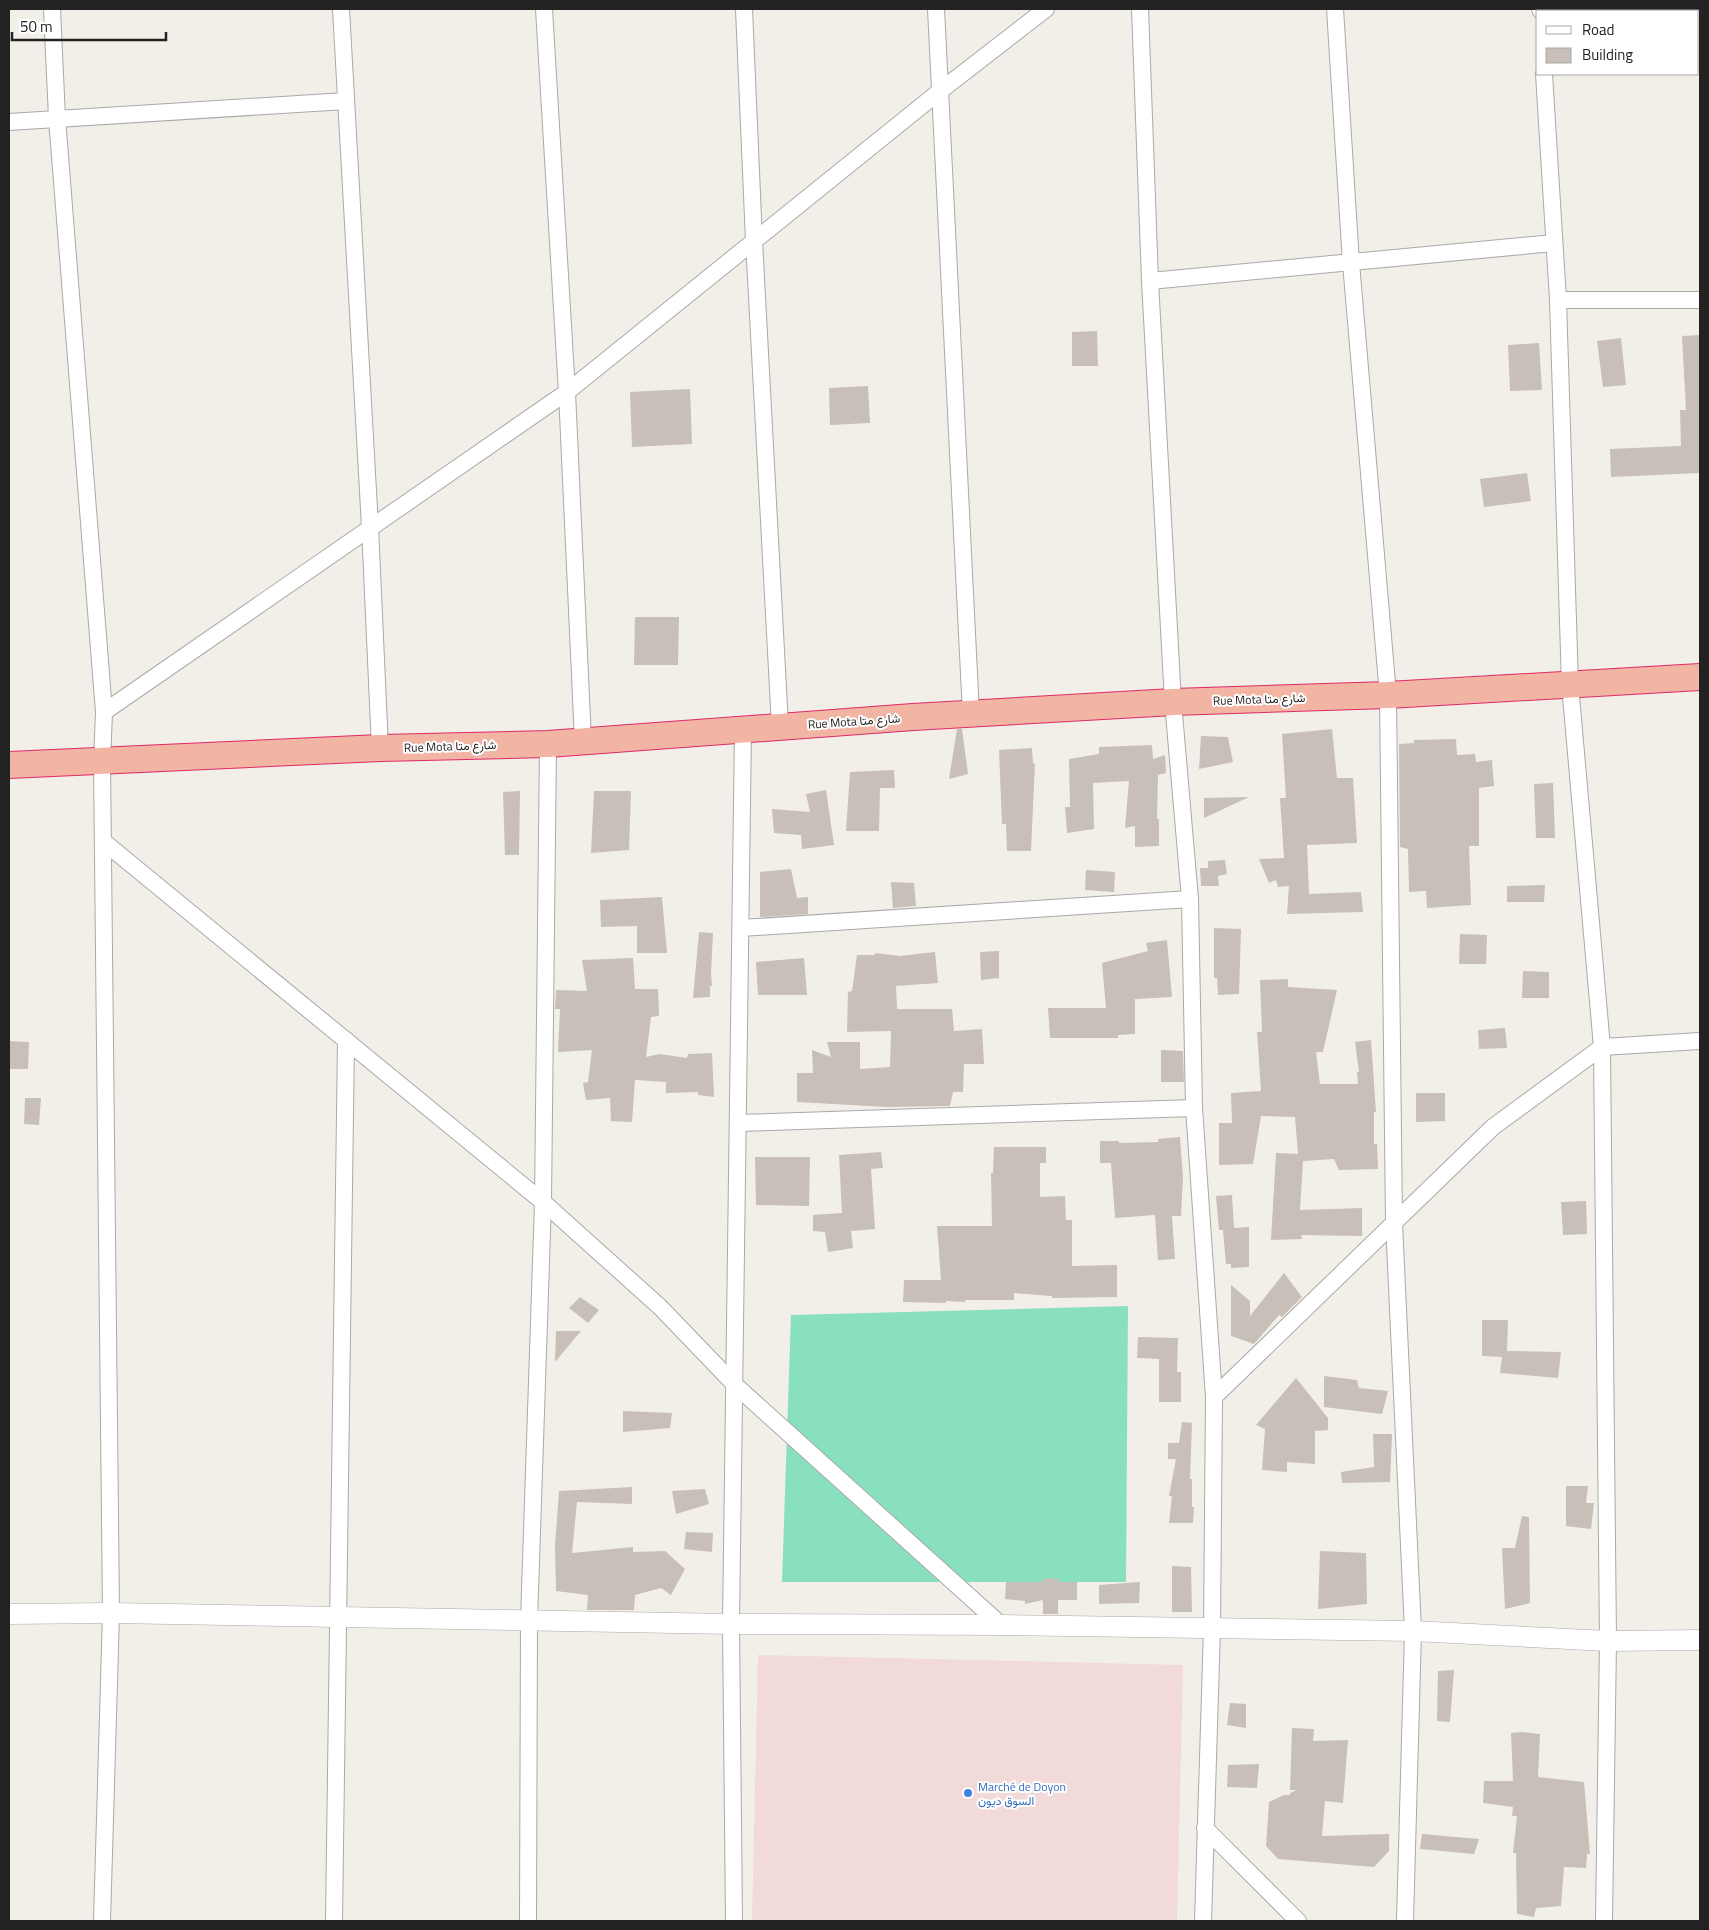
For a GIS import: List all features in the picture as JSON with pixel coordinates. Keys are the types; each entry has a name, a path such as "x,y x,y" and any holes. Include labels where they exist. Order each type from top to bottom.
{"highway":[{"name":"Rue Mota شارع متا","path":"9,765 380,748 548,744 743,728 1173,702 1388,694 1700,677"}],"street":[{"path":"52,9 57,118 104,712 102,762 111,1613 102,1921"},
{"path":"341,9 370,527 380,748"},
{"path":"544,9 567,392 583,741"},
{"path":"744,9 754,241 780,726"},
{"path":"936,9 971,714"},
{"path":"104,712 567,392 940,91 1046,9"},
{"path":"1140,9 1150,282 1173,702 1190,899 1194,1108 1214,1398 1212,1629 1203,1921"},
{"path":"1335,9 1351,263 1388,694 1394,1223 1413,1631 1405,1921"},
{"path":"1544,75 1558,300 1570,685 1602,1047 1608,1641 1604,1921"},
{"path":"9,122 346,101"},
{"path":"1150,282 1554,243"},
{"path":"1558,300 1700,300"},
{"path":"733,1921 731,1624 743,728"},
{"path":"528,1921 529,1621 543,1202 548,744"},
{"path":"104,842 543,1202 660,1307 735,1385 1001,1625"},
{"path":"741,928 1190,899"},
{"path":"334,1921 346,1040"},
{"path":"1214,1398 1493,1127 1602,1047 1700,1041"},
{"path":"738,1123 1194,1108"},
{"path":"9,1614 111,1613 731,1624 1001,1625 1413,1631 1608,1641 1700,1640"},
{"path":"1205,1828 1298,1921"}],"shaded area":[{"name":"Marché de Doyon السوق ديون","path":"758,1655 1183,1665 1177,1921 752,1921"}],"green space":[{"path":"1128,1306 1126,1582 782,1582 791,1315"}],"building":[{"path":"1097,331 1098,366 1072,366 1072,332"},
{"path":"1700,335 1700,473 1611,477 1610,449 1681,446 1680,410 1686,410 1682,336"},
{"path":"1621,338 1626,385 1603,387 1597,341"},
{"path":"1539,343 1542,390 1510,391 1508,345"},
{"path":"868,386 870,423 830,425 829,388"},
{"path":"690,389 692,444 632,447 630,392"},
{"path":"1527,473 1531,501 1484,507 1480,479"},
{"path":"635,617 679,617 678,665 634,665"},
{"path":"957,729 962,729 968,774 949,779"},
{"path":"1332,729 1337,778 1353,778 1357,843 1307,845 1309,894 1361,892 1363,912 1287,914 1289,886 1278,887 1276,880 1269,883 1259,859 1284,858 1280,798 1286,798 1282,734"},
{"path":"1201,736 1228,737 1233,762 1199,769"},
{"path":"1456,739 1457,755 1475,754 1476,762 1492,760 1494,786 1479,788 1479,846 1469,846 1471,905 1427,908 1426,891 1409,892 1408,849 1400,847 1399,744 1414,743 1414,740"},
{"path":"1152,745 1153,759 1165,755 1166,773 1158,775 1157,819 1159,819 1159,846 1135,847 1135,826 1125,828 1129,781 1093,783 1094,829 1067,833 1065,807 1070,807 1069,759 1099,754 1099,747"},
{"path":"1032,748 1033,764 1035,763 1031,851 1007,851 1006,824 1002,824 999,750"},
{"path":"894,770 895,788 880,788 879,831 846,831 850,772"},
{"path":"1553,783 1555,838 1536,838 1534,784"},
{"path":"826,790 834,845 802,849 801,835 774,833 772,809 810,812 806,794"},
{"path":"520,791 519,855 505,855 503,792"},
{"path":"594,791 631,791 629,850 591,853"},
{"path":"1249,797 1204,818 1204,798"},
{"path":"1225,860 1227,874 1218,876 1219,886 1201,886 1200,868 1208,868 1208,861"},
{"path":"791,869 797,898 808,897 808,914 760,917 760,872"},
{"path":"1086,870 1115,872 1114,892 1085,890"},
{"path":"891,882 914,883 916,906 893,908"},
{"path":"1545,885 1544,902 1507,902 1507,886"},
{"path":"662,897 667,953 637,953 637,926 601,927 600,900"},
{"path":"1214,928 1241,929 1239,994 1218,995 1217,978 1214,978"},
{"path":"699,932 713,933 712,986 710,986 710,997 693,998"},
{"path":"1460,934 1487,935 1486,964 1459,964"},
{"path":"1167,940 1172,997 1135,999 1135,1034 1118,1035 1118,1038 1050,1038 1048,1008 1106,1008 1102,963 1148,951 1146,943"},
{"path":"999,951 999,978 981,980 980,952"},
{"path":"935,952 938,983 896,986 897,1009 952,1009 954,1031 982,1029 984,1064 964,1064 963,1092 953,1092 950,1106 887,1107 797,1102 797,1073 813,1073 812,1050 831,1057 827,1042 860,1042 860,1069 890,1067 891,1031 847,1032 848,992 852,991 857,955 875,955 875,953 900,956"},
{"path":"633,958 635,989 658,989 659,1016 651,1017 646,1057 660,1054 687,1058 688,1054 712,1053 714,1097 698,1095 698,1092 666,1093 666,1082 635,1080 632,1122 611,1121 610,1098 586,1100 583,1083 588,1082 592,1050 558,1052 560,1009 555,1009 556,990 587,991 582,960"},
{"path":"804,958 807,995 758,995 756,962"},
{"path":"1523,971 1549,972 1549,998 1522,998"},
{"path":"1288,979 1288,987 1337,990 1323,1052 1316,1052 1320,1084 1358,1084 1357,1072 1359,1072 1355,1042 1371,1040 1376,1112 1374,1112 1374,1144 1377,1144 1378,1169 1339,1170 1334,1159 1303,1161 1300,1210 1362,1208 1362,1236 1301,1235 1302,1239 1271,1240 1276,1153 1298,1154 1295,1117 1261,1116 1253,1164 1219,1165 1219,1123 1232,1123 1231,1093 1261,1091 1257,1032 1262,1032 1260,980"},
{"path":"1505,1028 1507,1048 1479,1049 1478,1030"},
{"path":"9,1041 29,1042 28,1069 9,1069"},
{"path":"1161,1050 1183,1051 1184,1082 1161,1082"},
{"path":"1416,1093 1445,1093 1445,1121 1416,1122"},
{"path":"25,1098 41,1098 39,1125 24,1124"},
{"path":"1180,1137 1183,1177 1181,1216 1172,1216 1175,1259 1158,1260 1155,1215 1115,1218 1111,1163 1100,1163 1100,1141 1119,1141 1119,1143 1158,1142 1158,1139"},
{"path":"994,1147 1046,1147 1046,1163 1040,1163 1040,1197 1065,1196 1066,1220 1072,1220 1072,1266 1117,1265 1117,1297 1052,1298 1052,1296 1014,1293 1014,1300 965,1300 965,1302 946,1301 946,1303 903,1302 904,1280 941,1280 937,1226 992,1226 991,1173 993,1173"},
{"path":"881,1152 883,1168 871,1169 875,1229 851,1231 853,1248 828,1252 825,1232 813,1231 813,1215 842,1213 839,1155"},
{"path":"755,1157 810,1157 809,1206 756,1205"},
{"path":"1232,1195 1234,1228 1249,1227 1249,1267 1231,1268 1231,1264 1226,1264 1223,1230 1219,1230 1216,1196"},
{"path":"1586,1201 1587,1234 1563,1235 1561,1202"},
{"path":"1284,1273 1302,1297 1282,1317 1279,1315 1254,1344 1231,1336 1231,1285 1250,1301 1250,1316"},
{"path":"580,1297 599,1310 588,1323 569,1308"},
{"path":"1482,1320 1508,1320 1507,1351 1561,1352 1558,1378 1500,1373 1502,1357 1482,1356"},
{"path":"556,1331 581,1331 555,1362"},
{"path":"1138,1337 1178,1338 1177,1372 1181,1372 1181,1402 1159,1402 1159,1359 1137,1358"},
{"path":"1324,1376 1357,1380 1359,1388 1388,1391 1382,1414 1324,1407"},
{"path":"1296,1378 1328,1418 1328,1430 1315,1431 1315,1464 1287,1462 1287,1472 1262,1470 1265,1429 1256,1425"},
{"path":"623,1411 672,1413 670,1428 623,1432"},
{"path":"1182,1422 1192,1423 1190,1479 1192,1479 1192,1507 1194,1507 1193,1523 1169,1523 1172,1496 1169,1496 1176,1459 1168,1459 1168,1443 1179,1443"},
{"path":"1373,1434 1392,1434 1390,1482 1342,1483 1341,1472 1374,1467"},
{"path":"1566,1486 1588,1486 1586,1503 1594,1503 1591,1529 1566,1526"},
{"path":"632,1487 632,1504 577,1502 572,1553 633,1547 633,1552 665,1551 685,1569 671,1595 661,1588 635,1595 634,1610 587,1610 588,1595 556,1591 555,1546 559,1491"},
{"path":"705,1489 709,1504 676,1514 672,1491"},
{"path":"1522,1516 1529,1517 1530,1603 1505,1609 1502,1548 1515,1548"},
{"path":"686,1532 713,1533 712,1552 684,1549"},
{"path":"1320,1551 1366,1553 1367,1604 1318,1609"},
{"path":"1172,1566 1191,1567 1192,1612 1172,1612"},
{"path":"1043,1578 1059,1579 1059,1582 1077,1582 1077,1600 1058,1600 1058,1614 1043,1614 1043,1600 1025,1604 1025,1601 1005,1599 1006,1582 1043,1582"},
{"path":"1140,1582 1139,1603 1099,1604 1099,1585"},
{"path":"1454,1670 1450,1722 1437,1721 1438,1671"},
{"path":"1230,1703 1246,1704 1246,1728 1227,1725"},
{"path":"1292,1728 1314,1729 1313,1741 1348,1740 1343,1803 1325,1801 1322,1836 1389,1834 1389,1851 1374,1867 1278,1859 1266,1846 1269,1802 1284,1795 1290,1795 1290,1793 1297,1790 1290,1790"},
{"path":"1511,1733 1540,1734 1538,1777 1584,1782 1590,1854 1587,1854 1586,1868 1564,1867 1561,1906 1536,1908 1534,1917 1517,1914 1516,1853 1513,1853 1517,1816 1512,1816 1513,1807 1483,1803 1484,1781 1513,1781"},
{"path":"1259,1764 1257,1788 1227,1787 1228,1765"},
{"path":"1422,1834 1479,1839 1474,1854 1420,1849"}],"place":[{"name":"Marché de Doyon السوق ديون","path":"968,1793"}]}
